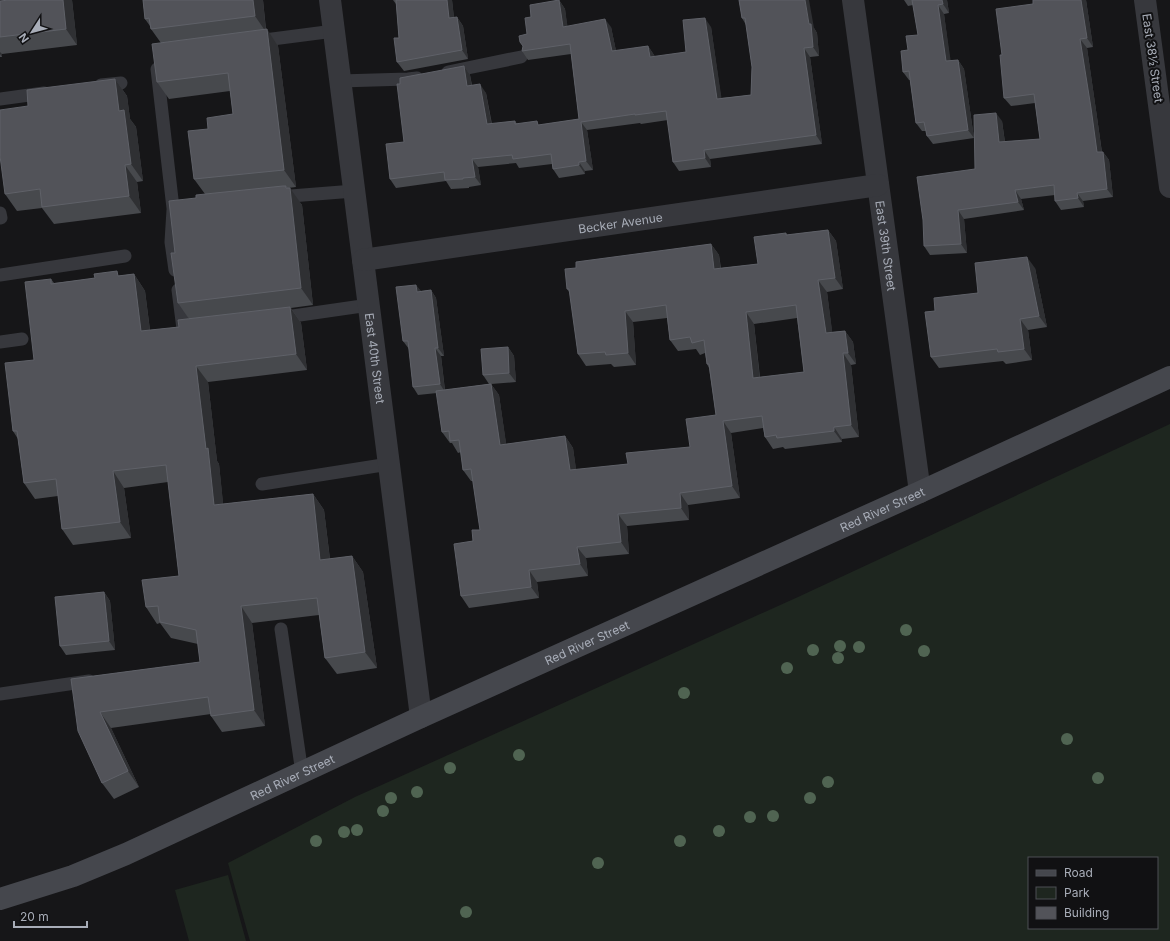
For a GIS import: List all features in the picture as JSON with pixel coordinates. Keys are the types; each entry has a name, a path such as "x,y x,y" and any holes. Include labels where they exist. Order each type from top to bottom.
{"main road":[{"name":"Red River Street","path":"0,899 73,876 120,857 421,717 920,492 1170,377"}],"street":[{"name":"East 40th Street","path":"330,0 421,717"},
{"name":"East 39th Street","path":"853,0 920,492"},
{"name":"East 38½ Street","path":"1145,0 1170,187"},
{"name":"Becker Avenue","path":"363,260 878,185"}],"lane":[{"path":"241,43 334,31"},
{"path":"155,54 173,208 171,242 183,329 205,327"},
{"path":"340,80 408,79 521,57"},
{"path":"91,87 121,83"},
{"path":"0,99 53,92"},
{"path":"264,198 354,191"},
{"path":"173,208 196,206"},
{"path":"0,213 0,218"},
{"path":"0,275 125,256"},
{"path":"264,320 369,305"},
{"path":"0,342 22,339"},
{"path":"262,484 389,464"},
{"path":"281,629 302,773"},
{"path":"0,694 101,680"}],"green space":[{"path":"1170,424 1170,941 250,941 228,863 355,797 798,597"},
{"path":"228,875 246,941 189,941 175,890"}],"building":[{"path":"63,0 66,29 0,37 0,1"},
{"path":"143,0 253,0 255,16 151,29 149,18 145,19"},
{"path":"396,0 447,0 449,18 457,17 462,50 397,62 394,38 399,38"},
{"path":"559,0 563,27 605,19 612,51 648,46 650,57 686,52 683,20 705,18 717,99 751,95 752,67 745,18 742,18 739,0 805,0 809,24 811,24 813,47 804,48 816,135 704,150 705,158 673,162 666,111 635,114 581,122 586,161 579,162 579,165 553,169 551,154 513,159 512,155 472,159 475,177 445,180 444,172 390,179 386,144 404,142 397,84 400,84 400,78 464,66 467,86 480,84 487,124 515,121 515,124 537,121 538,125 579,119 570,44 522,51 523,46 520,42 519,36 527,34 525,18 531,17 530,5"},
{"path":"912,0 942,0 943,4 938,5 946,61 958,60 968,130 927,136 924,122 916,123 909,71 903,72 901,51 908,50 906,36 918,35"},
{"path":"1033,0 1081,0 1087,38 1080,39 1097,152 1103,152 1107,189 1077,193 1078,198 1055,201 1054,185 1015,190 1018,202 958,210 961,244 924,246 923,220 917,177 975,169 974,115 996,113 999,142 1040,139 1034,94 1004,98 1000,55 1002,55 996,9 1033,4"},
{"path":"267,29 284,170 194,179 188,131 208,129 207,118 233,114 228,73 157,82 152,44"},
{"path":"115,79 119,111 124,110 131,164 125,165 129,196 42,207 40,189 5,194 0,156 0,110 28,106 27,90"},
{"path":"286,186 286,188 290,188 301,288 178,303 171,253 175,253 169,201 196,198 196,195"},
{"path":"828,230 835,278 818,280 826,333 845,331 848,353 843,353 851,425 834,427 834,431 777,438 776,435 765,437 762,416 723,421 732,486 680,493 681,508 618,514 621,542 577,547 580,564 529,570 531,587 461,596 454,544 473,541 472,530 480,530 471,469 463,470 459,440 450,441 449,431 442,432 436,391 491,384 500,445 565,436 570,470 628,464 626,453 690,447 686,419 716,415 704,340 692,343 690,337 670,340 666,305 625,311 628,353 606,355 605,352 578,354 565,269 576,268 576,262 711,244 714,269 758,264 754,237 786,233 786,235","holes":["796,305 804,372 753,378 746,312"]},
{"path":"1027,257 1039,316 1020,319 1024,349 998,352 997,349 931,357 925,312 935,311 934,298 978,293 975,263"},
{"path":"117,271 118,276 134,274 141,331 179,327 178,320 290,307 296,354 196,366 206,449 208,448 214,505 313,494 320,560 352,556 365,652 325,658 317,598 241,606 254,710 211,716 208,697 100,712 128,771 102,783 78,731 71,679 200,662 196,630 160,622 158,606 146,607 142,580 179,576 166,465 113,471 120,522 62,529 56,479 24,483 17,431 13,431 5,363 34,360 25,282 51,279 51,284 95,278 94,274"},
{"path":"416,285 417,292 431,290 438,348 435,348 440,384 413,387 408,341 403,341 396,287"},
{"path":"508,347 509,373 483,375 481,349"},
{"path":"104,592 109,641 60,646 55,597"}]}
